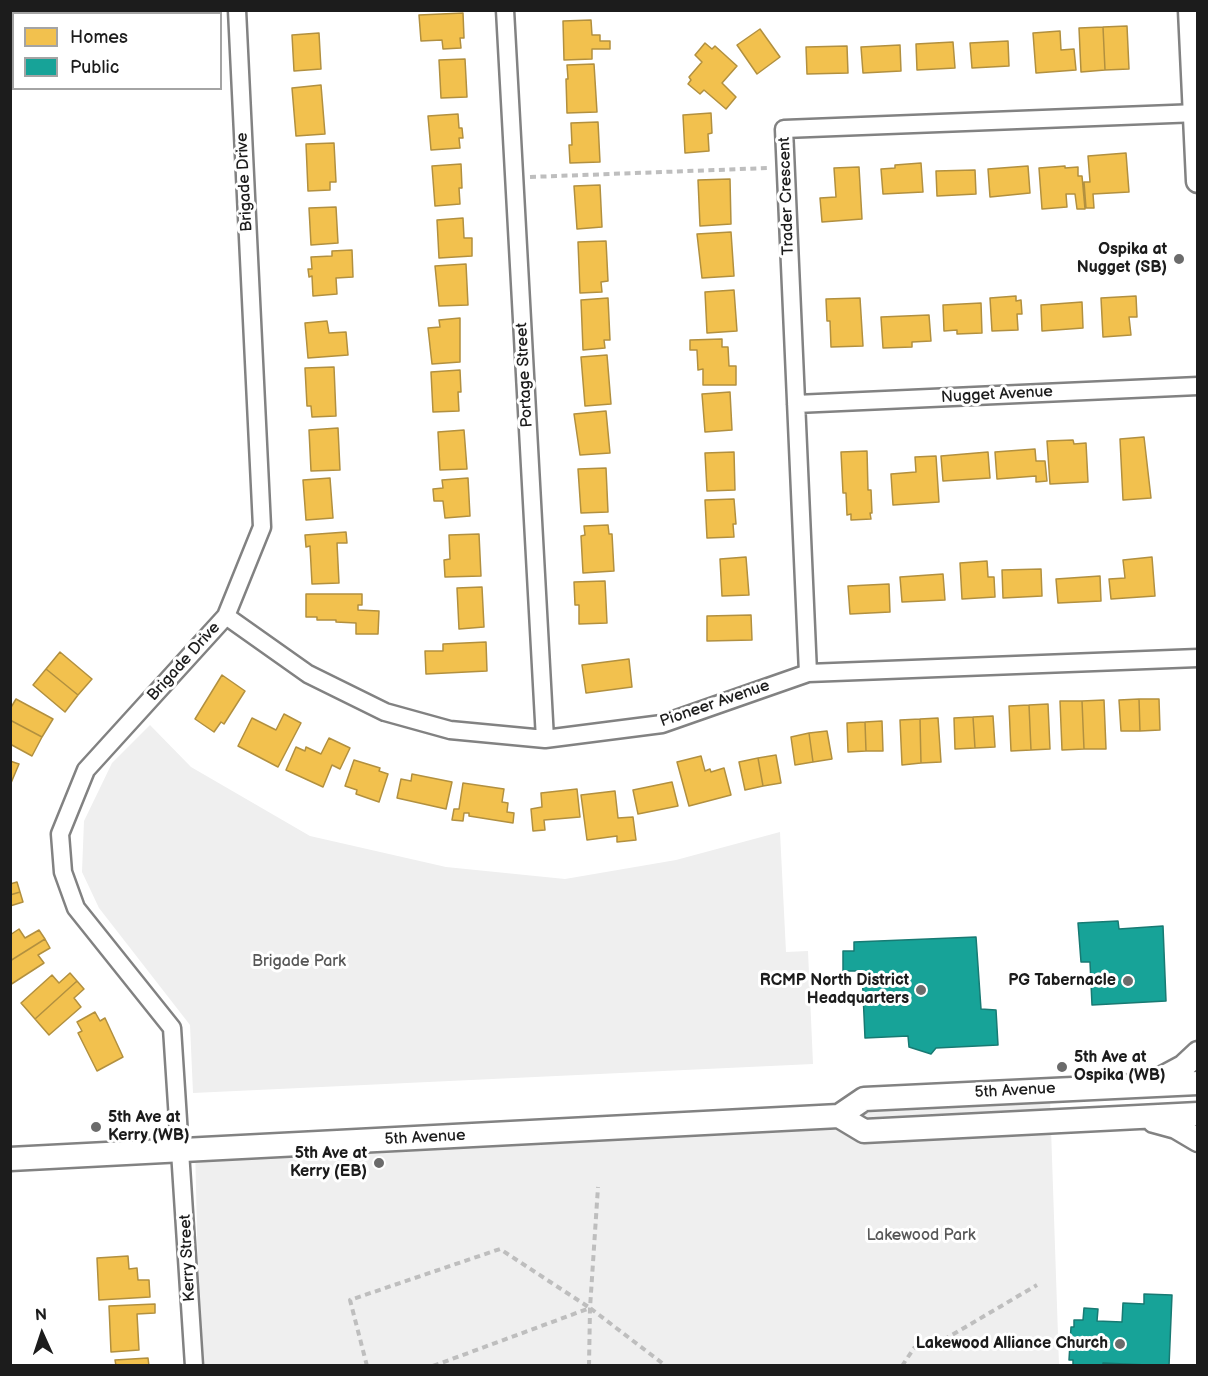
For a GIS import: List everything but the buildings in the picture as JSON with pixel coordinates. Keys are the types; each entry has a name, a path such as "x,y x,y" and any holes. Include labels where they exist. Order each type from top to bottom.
{"main road":[{"path":"1190,10 1197,181"},
{"path":"1148,1085 1183,1067 1197,1053"},
{"name":"5th Avenue","path":"10,1159 839,1116 864,1099 1197,1083"},
{"name":"5th Avenue","path":"839,1116 864,1131 1197,1114"},
{"path":"1135,1117 1176,1127 1197,1140"}],"street":[{"name":"Brigade Drive","path":"181,1150 172,1029 76,908 63,872 60,834 86,770 226,616 261,526 237,10"},
{"name":"Portage Street","path":"506,10 545,740"},
{"name":"Trader Crescent","path":"808,673 784,129 1196,113"},
{"name":"Nugget Avenue","path":"796,404 1197,386"},
{"name":"Pioneer Avenue","path":"226,616 308,674 385,712 450,730 545,740 662,724 808,673 1197,658"},
{"name":"Kerry Street","path":"181,1150 194,1365"}],"path":[{"path":"515,178 785,168"},
{"path":"589,1365 590,1308 598,1187"},
{"path":"367,1365 350,1300 500,1250 590,1308 666,1365"},
{"path":"902,1365 914,1348 940,1342 1037,1285"},
{"path":"433,1365 590,1308"}],"green space":[{"name":"Brigade Park","path":"150,725 191,767 310,836 446,867 565,879 676,860 780,832 786,952 808,951 813,1064 193,1093 190,1025 99,908 82,872 84,821 112,763"},
{"name":"Lakewood Park","path":"1050,1099 1059,1365 200,1365 195,1144"}],"place":[{"name":"Ospika at Nugget (SB)","path":"1179,259"},
{"name":"PG Tabernacle","path":"1128,981"},
{"name":"RCMP North District Headquarters","path":"921,990"},
{"name":"5th Ave at Ospika (WB)","path":"1062,1067"},
{"name":"5th Ave at Kerry (WB)","path":"96,1127"},
{"name":"5th Ave at Kerry (EB)","path":"379,1163"},
{"name":"Lakewood Alliance Church","path":"1120,1344"}]}
